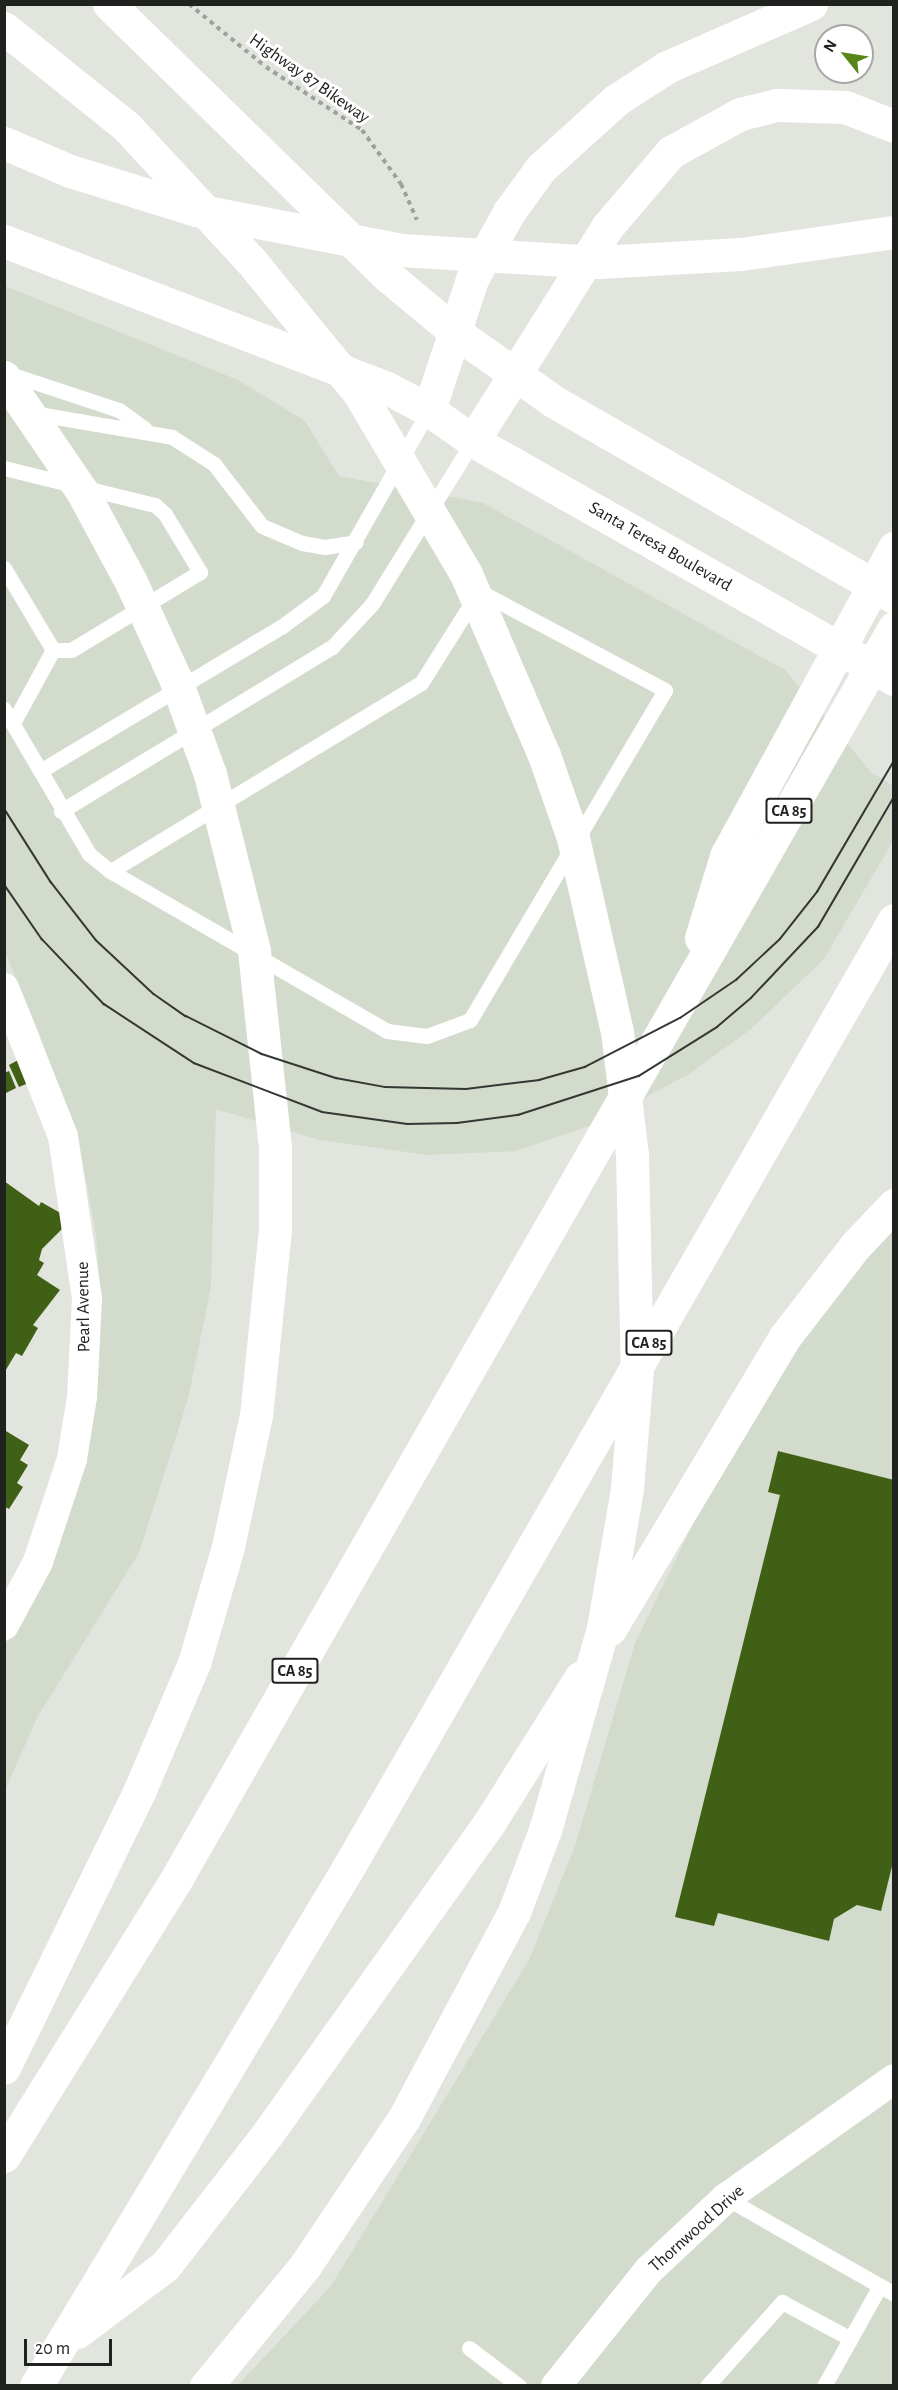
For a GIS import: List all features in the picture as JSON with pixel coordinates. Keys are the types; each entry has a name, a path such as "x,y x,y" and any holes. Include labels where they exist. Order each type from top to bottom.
{"main road":[{"path":"109,4 388,277 455,332 511,374 894,597"},
{"path":"429,410 472,279 509,212 542,168 576,134 616,100 667,67 811,4"},
{"path":"4,28 126,126 251,261 359,393 466,574 544,755 573,838 617,1031 632,1155 637,1369 627,1489 603,1628 581,1716 514,1912 404,2118 305,2266 206,2385"},
{"path":"473,441 511,374 625,203 671,152 706,129 740,114 814,104 874,116 894,126"},
{"path":"4,143 70,171 196,210 401,250 598,262 741,254 894,232"},
{"name":"Santa Teresa Boulevard","path":"4,242 387,388 429,410 473,441 894,679"},
{"path":"4,377 83,493 131,582 175,678 210,774 254,951 268,1055 275,1229 256,1415 228,1547 194,1664 139,1792 4,2068"},
{"path":"684,994 726,856 894,548"},
{"name":"CA 85","path":"4,2156 178,1876 894,628"},
{"name":"CA 85","path":"36,2385 68,2338 122,2238 348,1868 894,920"},
{"path":"68,2338 165,2266 268,2133 491,1820 784,1338 855,1246 894,1205"}],"street":[{"name":"Pearl Avenue","path":"4,988 63,1136 73,1179 87,1299 82,1397 72,1459 38,1562 4,1625"},
{"name":"Thornwood Drive","path":"556,2385 649,2270 726,2198 894,2079"}],"lane":[{"path":"4,372 119,410 147,430"},
{"path":"4,407 68,422 147,430 196,448 262,526 302,543 325,547 356,542"},
{"path":"40,771 281,627 323,596 356,542 429,410"},
{"path":"62,811 333,646 372,604 473,441"},
{"path":"4,468 155,504 200,572 71,650 53,650"},
{"path":"4,568 53,650"},
{"path":"4,709 89,854 110,871 387,1031 427,1036 470,1020 665,690 479,591 421,683 110,871"},
{"path":"13,723 53,650"},
{"path":"726,2198 887,2290 851,2339 824,2385"},
{"path":"707,2385 782,2302 851,2339"},
{"path":"469,2348 519,2385"}],"path":[{"name":"Highway 87 Bikeway","path":"189,4 266,67 362,130 401,184 418,223"}],"shaded area":[{"path":"5,286 238,380 305,421 339,476 483,503 785,670 872,773 894,786 893,841 824,959 751,1029 689,1074 595,1124 516,1151 428,1155 320,1140 216,1109 211,1287 188,1399 139,1553 38,1716 5,1790 5,1645 34,1601 101,1306 96,1234 81,1154 37,1027 5,953"},
{"path":"893,1205 893,2385 237,2386 331,2286 529,1960 575,1846 635,1643 784,1338"}],"building":[{"path":"20,1059 31,1082 19,1087 9,1065"},
{"path":"9,1071 16,1088 4,1094 4,1073"},
{"path":"4,1181 39,1206 41,1202 64,1215 67,1224 42,1249 39,1260 44,1263 37,1275 60,1290 33,1325 38,1328 22,1356 16,1353 4,1373"},
{"path":"6,1431 29,1445 20,1460 28,1465 17,1483 23,1487 9,1509 5,1507"},
{"path":"778,1451 894,1480 894,1858 881,1911 857,1905 834,1919 829,1941 718,1913 714,1926 675,1917 780,1495 768,1492"}],"tram line":[{"path":"4,808 51,882 96,940 154,994 186,1016 262,1054 336,1078 385,1087 466,1089 539,1080 585,1067 680,1018 736,980 780,939 817,892 894,761"},
{"path":"4,884 42,939 104,1004 194,1063 322,1112 407,1124 457,1123 518,1115 639,1076 717,1027 751,998 818,927 894,797"}]}
